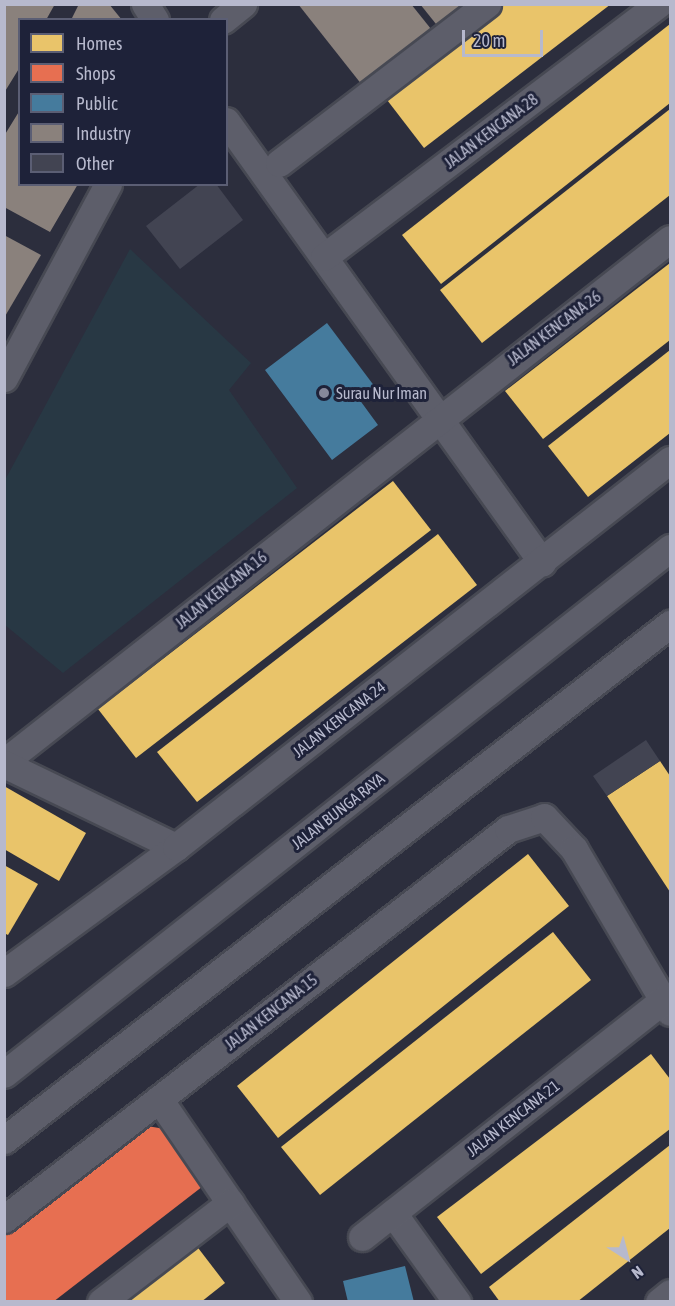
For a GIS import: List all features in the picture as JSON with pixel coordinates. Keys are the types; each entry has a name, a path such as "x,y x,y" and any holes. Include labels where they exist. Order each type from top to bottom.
{"street":[{"path":"145,4 154,18"},
{"path":"226,18 243,4"},
{"path":"279,163 487,4"},
{"name":"JALAN KENCANA 28","path":"324,257 658,4"},
{"path":"228,124 542,562"},
{"path":"4,378 107,186"},
{"name":"JALAN KENCANA 26","path":"438,417 670,238"},
{"name":"JALAN KENCANA 16","path":"4,763 438,417"},
{"name":"JALAN KENCANA 24","path":"4,973 176,847 670,460"},
{"name":"JALAN BUNGA RAYA","path":"10,1062 670,548"},
{"path":"4,1140 670,624"},
{"path":"4,763 176,847"},
{"name":"JALAN KENCANA 15","path":"4,1219 508,829 544,817 574,849 667,1006"},
{"name":"JALAN KENCANA 21","path":"362,1237 667,1006"},
{"path":"159,1099 298,1302"},
{"path":"101,1302 231,1203"},
{"path":"393,1213 457,1302"},
{"path":"659,1302 670,1293"}],"shaded area":[{"path":"130,249 251,363 229,390 297,488 63,673 5,625 5,480"}],"building: Homes":[{"path":"503,4 611,4 424,148 384,96"},
{"path":"670,24 670,103 441,284 402,235"},
{"path":"670,109 670,195 482,343 440,290"},
{"path":"670,263 670,340 543,439 505,391"},
{"path":"670,350 670,433 588,497 548,446"},
{"path":"393,481 431,530 136,758 98,709"},
{"path":"438,534 477,585 197,802 157,752"},
{"path":"660,761 670,776 670,892 607,796"},
{"path":"4,786 86,833 59,881 4,849"},
{"path":"528,854 569,906 278,1138 237,1086"},
{"path":"4,865 38,884 8,935 4,933"},
{"path":"553,932 591,980 320,1195 281,1147"},
{"path":"651,1054 670,1079 670,1129 481,1274 437,1217"},
{"path":"670,1145 670,1228 577,1302 500,1302 489,1287"},
{"path":"192,1240 225,1283 201,1302 111,1302"}],"building: Shops":[{"path":"141,1125 165,1129 207,1183 53,1302 4,1302 4,1231"}],"building: Public":[{"name":"Surau Nur Iman","path":"327,323 375,387 359,399 378,425 332,460 265,370"},
{"path":"405,1266 414,1302 348,1302 343,1281"}],"building: Industry":[{"path":"4,4 55,4 47,18 18,18 18,70 4,93"},
{"path":"79,4 109,4 120,18 72,18"},
{"path":"298,4 411,4 435,34 366,90"},
{"path":"420,4 471,4 440,29"},
{"path":"18,113 18,186 77,186 50,232 4,207 4,136"},
{"path":"4,235 41,255 4,318"}],"building: Other":[{"path":"197,186 218,186 243,220 180,269 146,226"},
{"path":"646,740 660,761 607,796 593,776"}],"place":[{"name":"Surau Nur Iman","path":"324,393"}]}
